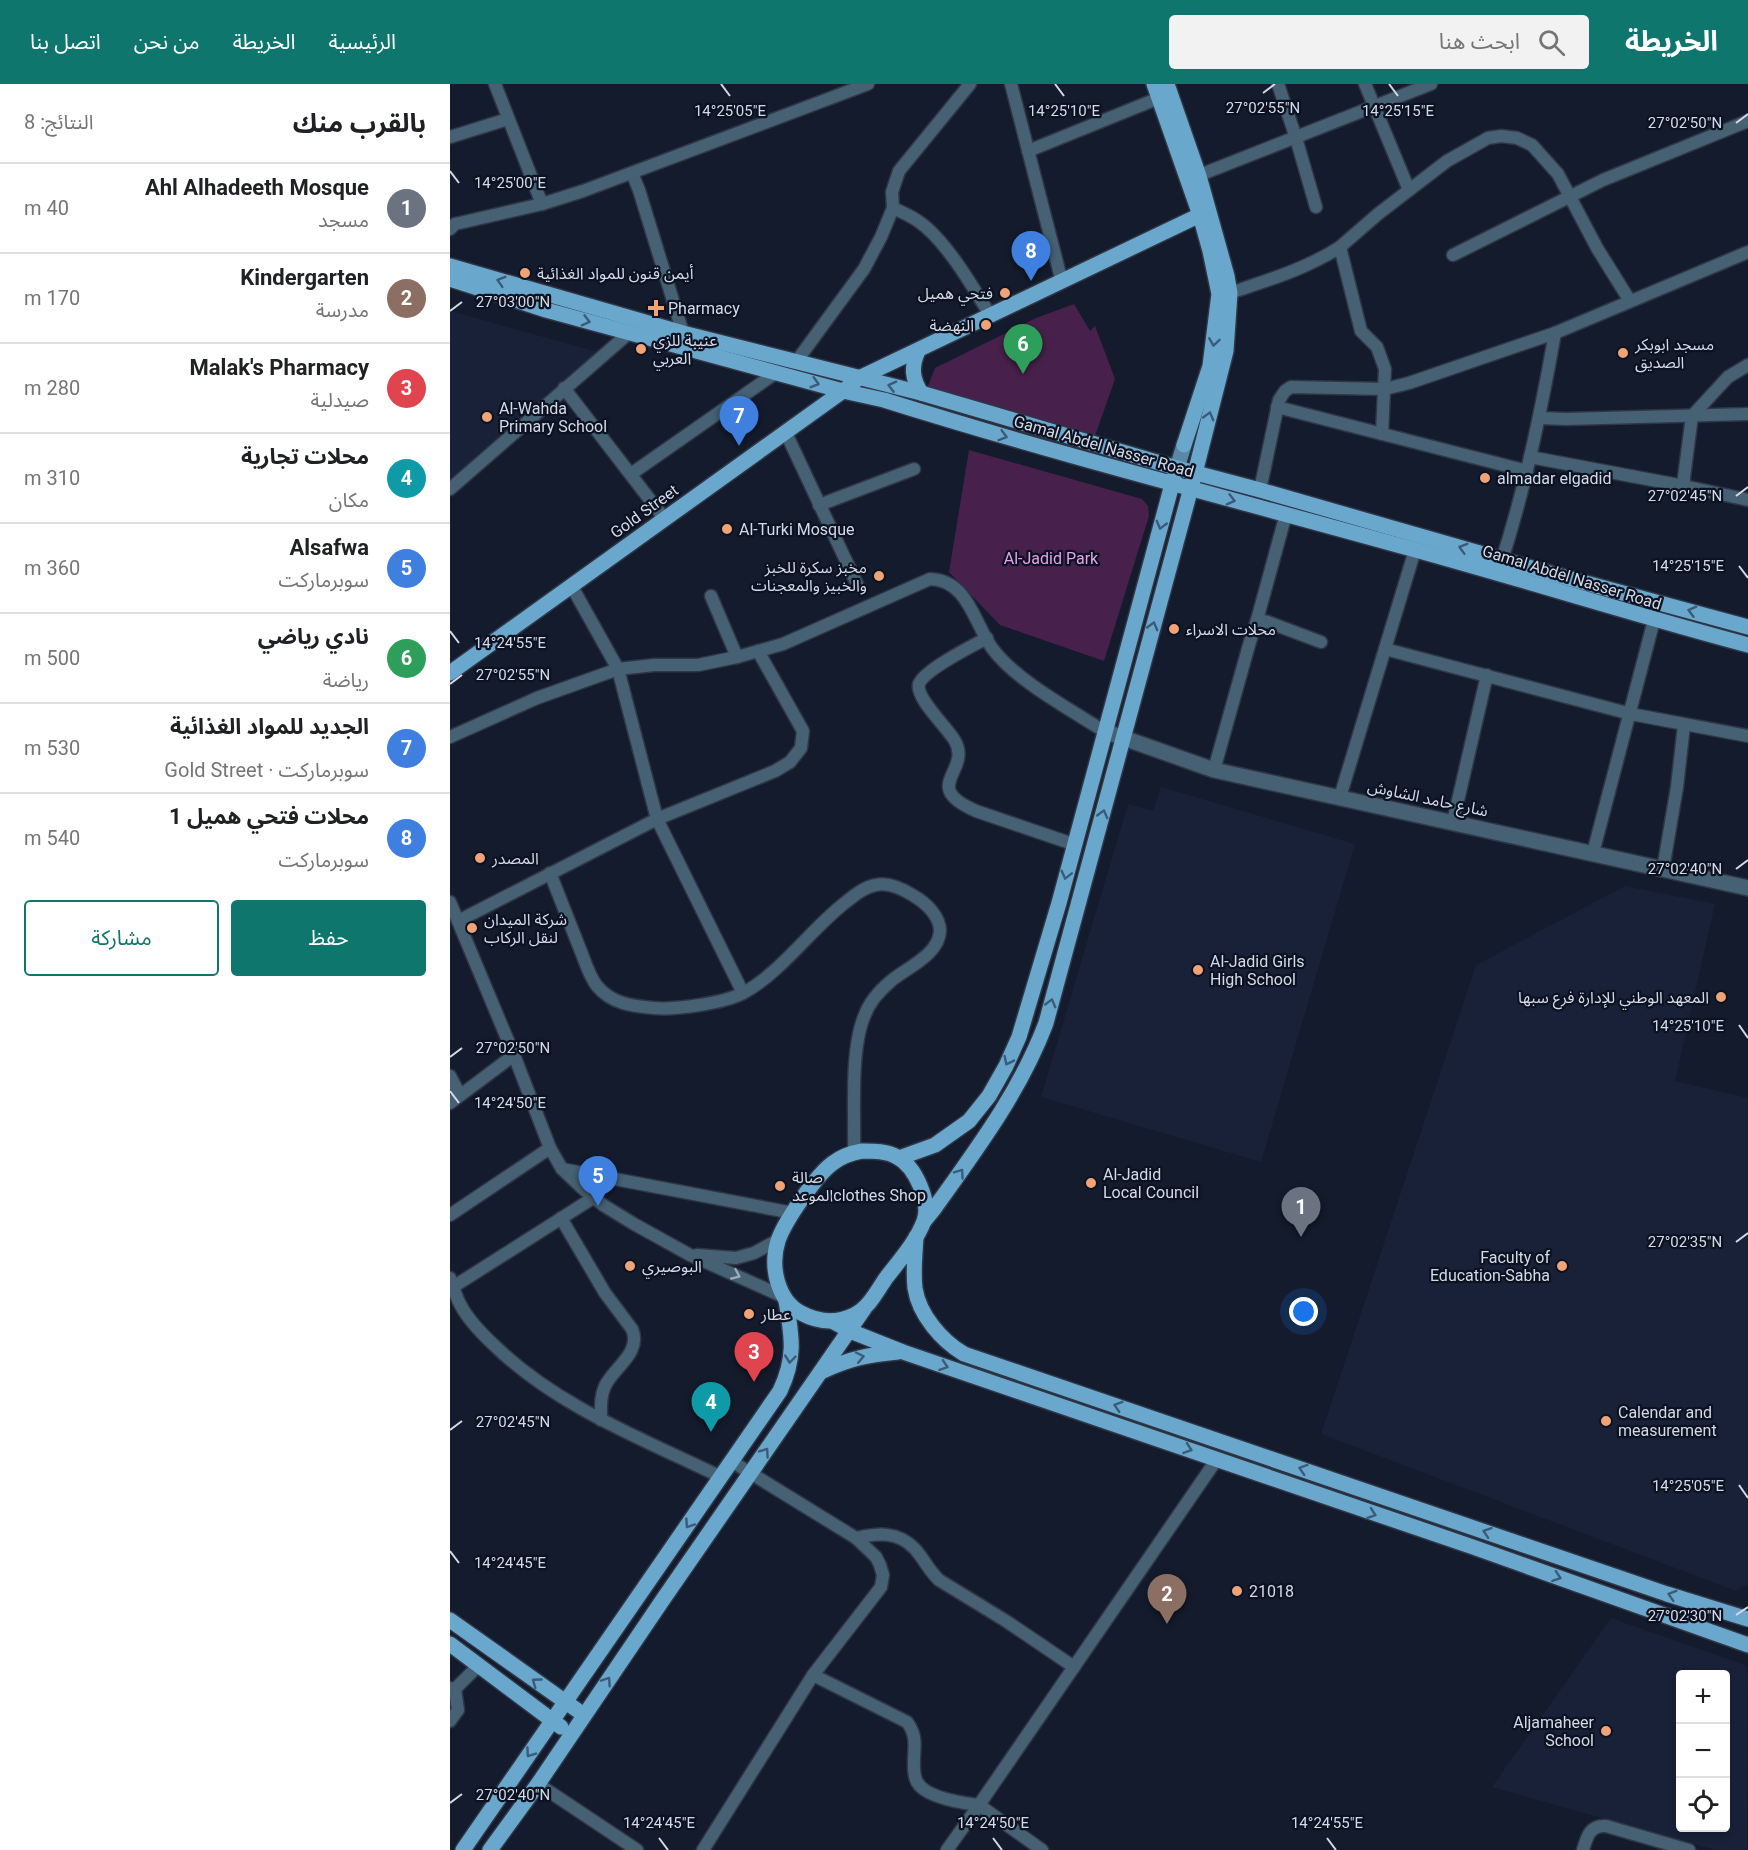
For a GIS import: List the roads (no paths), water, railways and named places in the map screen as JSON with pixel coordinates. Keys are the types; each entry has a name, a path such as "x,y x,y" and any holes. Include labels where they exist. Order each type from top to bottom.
{"main road":[{"path":"899,1158 935,1145 969,1121 989,1096 1019,1037 1059,903 1171,484 1210,366 1224,294 1200,215 1194,177 1167,84"},
{"path":"490,1850 538,1784 820,1372 995,1122 1026,1071 1046,1023 1226,351 1220,249 1194,177 1157,91"},
{"name":"Gold Street","path":"450,673 859,378 1200,215"},
{"name":"Gamal Abdel Nasser Road","path":"450,266 683,333 921,393 1176,468 1260,490 1501,566 1654,620 1748,645"},
{"name":"Gamal Abdel Nasser Road","path":"450,279 546,310 843,391 884,400 1171,484 1415,550 1501,566 1748,627"},
{"path":"918,351 913,373 915,384 921,393"},
{"path":"463,1850 780,1391 789,1371 792,1355 784,1299 776,1272 775,1256 778,1240 793,1213 821,1174 840,1158 854,1152 874,1151 899,1158 912,1171 920,1185 926,1211 925,1220"},
{"path":"916,1237 915,1291 933,1326 953,1347 964,1354 1666,1594 1748,1618"},
{"path":"784,1299 798,1312 811,1318 832,1321 850,1331 903,1352 1570,1581 1748,1645"},
{"path":"832,1321 854,1315 864,1309"},
{"path":"820,1372 847,1360 868,1355 903,1352"},
{"path":"450,1620 585,1714"},
{"path":"450,1644 571,1734"}],"street":[{"path":"495,84 542,204"},
{"path":"450,229 451,226 460,223 542,204 632,173 868,84"},
{"path":"796,362 864,268 881,237 893,208 892,192 899,171 970,84"},
{"path":"1011,84 1062,282"},
{"path":"1278,84 1316,207"},
{"path":"1365,84 1409,190"},
{"path":"1194,177 1431,84"},
{"path":"1029,152 1157,91"},
{"path":"450,137 508,119"},
{"path":"1453,255 1604,180 1748,122"},
{"path":"1224,294 1322,259 1447,161 1488,138 1501,136 1517,138 1532,145 1558,174 1597,248 1630,302"},
{"path":"632,173 683,333"},
{"path":"893,208 921,222 934,236 957,263 990,315"},
{"path":"1340,247 1361,331 1380,352 1385,369 1382,434"},
{"path":"1260,490 1279,400 1285,391 1292,387 1385,390 1555,333 1748,252"},
{"path":"450,489 629,333"},
{"path":"1501,566 1527,471 1555,333"},
{"path":"1684,486 1692,416 1728,377 1748,365"},
{"path":"631,474 777,372"},
{"path":"564,388 664,518"},
{"path":"1277,407 1527,471"},
{"path":"1539,418 1748,414"},
{"path":"785,431 857,584"},
{"path":"1530,456 1748,500"},
{"path":"819,505 914,469"},
{"path":"1214,770 1286,514"},
{"path":"1340,798 1415,550"},
{"path":"450,737 537,698 618,669 654,665 698,665 783,644 930,579 950,584 959,591 974,613 992,648 1003,660 1053,699 1104,731"},
{"path":"572,585 618,669 657,819 743,993"},
{"path":"711,596 737,657"},
{"path":"1257,620 1321,642"},
{"path":"1593,853 1654,620"},
{"path":"987,638 925,676 918,690 922,699 955,740 959,750 958,760 948,787 950,793 962,805 976,811 1073,844"},
{"path":"1385,649 1631,714 1748,736"},
{"path":"458,921 657,819 775,771 790,762 801,748 803,731 758,651"},
{"path":"1453,822 1487,675"},
{"path":"1663,869 1677,787 1684,725"},
{"name":"شارع حامد الشاوش","path":"1104,731 1214,770 1748,888"},
{"path":"550,873 596,985 609,998 622,1004 662,1009 699,1005 743,993 777,968 832,914 865,889 887,884 919,899 938,920 940,933 933,948 890,981 873,999 863,1018 858,1044 854,1152"},
{"path":"450,904 514,1055 550,1148 562,1169 593,1198 634,1224 690,1255 784,1299"},
{"path":"450,1076 455,1099 514,1055"},
{"path":"450,1215 550,1148"},
{"path":"562,1169 793,1213"},
{"path":"593,1198 452,1283 455,1306 513,1363 536,1381 601,1420 721,1477"},
{"path":"561,1218 593,1274 634,1335 633,1348 611,1375 603,1389 601,1420"},
{"path":"690,1255 736,1258 754,1253 778,1240"},
{"path":"947,1850 1217,1459"},
{"path":"703,1850 813,1675 881,1587 883,1575 876,1557 856,1538 731,1461"},
{"path":"856,1538 890,1534 904,1540 916,1550 939,1580 1006,1621 1074,1667"},
{"path":"450,1721 458,1710 452,1688 479,1665"},
{"path":"813,1675 907,1722 913,1730 916,1741 914,1772 921,1786 950,1800 979,1805 1042,1850"},
{"path":"538,1784 637,1850"},
{"path":"1583,1850 1588,1836 1597,1826 1606,1826 1687,1850"}],"place":[{"name":"أيمن قنون للمواد الغذائية","path":"525,273"},
{"name":"محلات فتحي هميل 1","path":"1031,281"},
{"name":"فتحي هميل","path":"1005,293"},
{"name":"Pharmacy","path":"656,308"},
{"name":"النهضة","path":"986,325"},
{"name":"عنيبة للزي العربي","path":"641,349"},
{"name":"مسجد ابوبكر الصديق","path":"1623,353"},
{"name":"نادي رياضي","path":"1023,374"},
{"name":"Al-Wahda Primary School","path":"487,417"},
{"name":"الجديد للمواد الغذائية","path":"739,446"},
{"name":"almadar elgadid","path":"1485,478"},
{"name":"Al-Turki Mosque","path":"727,529"},
{"name":"مخبز سكرة للخبز والخبيز والمعجنات","path":"879,576"},
{"name":"محلات الاسراء","path":"1174,629"},
{"name":"المصدر","path":"480,858"},
{"name":"شركة الميدان لنقل الركاب","path":"472,928"},
{"name":"Al-Jadid Girls High School","path":"1198,970"},
{"name":"المعهد الوطني للإدارة فرع سبها","path":"1721,997"},
{"name":"Al-Jadid Local Council","path":"1091,1183"},
{"name":"صالة الموعدclothes Shop","path":"780,1186"},
{"name":"Alsafwa","path":"598,1206"},
{"name":"Ahl Alhadeeth Mosque","path":"1301,1237"},
{"name":"البوصيري","path":"630,1266"},
{"name":"Faculty of Education-Sabha","path":"1562,1266"},
{"name":"عطار","path":"749,1314"},
{"name":"Malak's Pharmacy","path":"754,1382"},
{"name":"Calendar and measurement","path":"1606,1421"},
{"name":"محلات تجارية","path":"711,1432"},
{"name":"21018","path":"1237,1591"},
{"name":"Kindergarten","path":"1167,1624"},
{"name":"Aljamaheer School","path":"1606,1731"}],"park label":[{"name":"Al-Jadid Park","path":"1051,558"}]}
